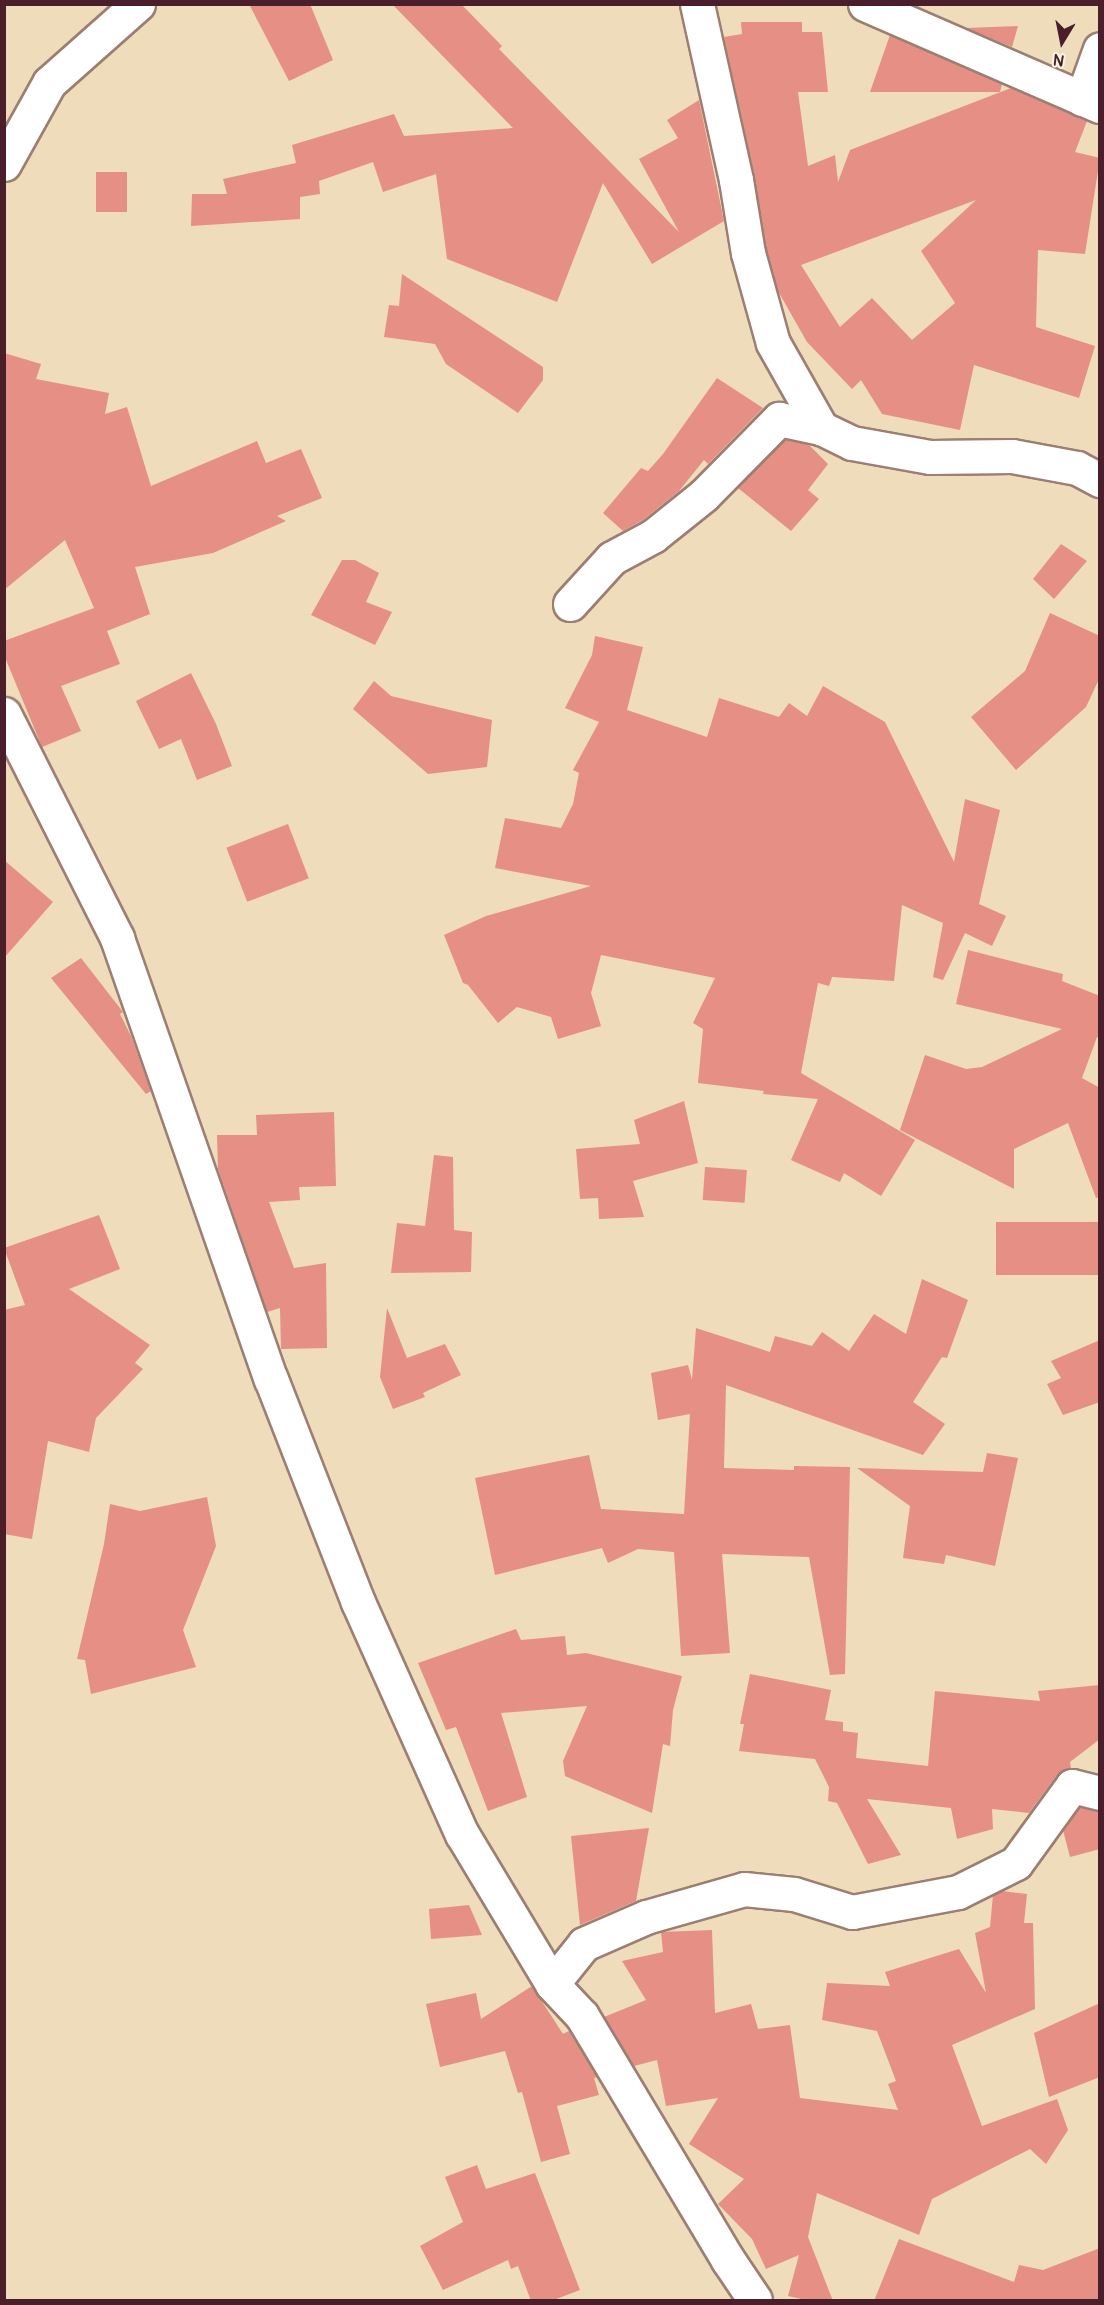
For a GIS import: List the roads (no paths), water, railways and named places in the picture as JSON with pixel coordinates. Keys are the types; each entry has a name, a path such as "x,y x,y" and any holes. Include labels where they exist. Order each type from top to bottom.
{"street":[{"path":"4,164 48,83 138,4"},
{"path":"697,4 736,180 748,253 773,343 821,428"},
{"path":"870,6 1091,103 1100,49"},
{"path":"570,604 612,558 653,536 704,495 779,419 821,428 852,443 930,457 1012,456 1077,468 1100,480"},
{"path":"4,714 117,938 271,1379 358,1602 462,1834 552,1984 582,2016 722,2250 756,2301"},
{"path":"552,1984 584,1944 646,1917 744,1888 794,1894 852,1912 958,1892 1016,1863 1072,1786 1100,1792"}]}
